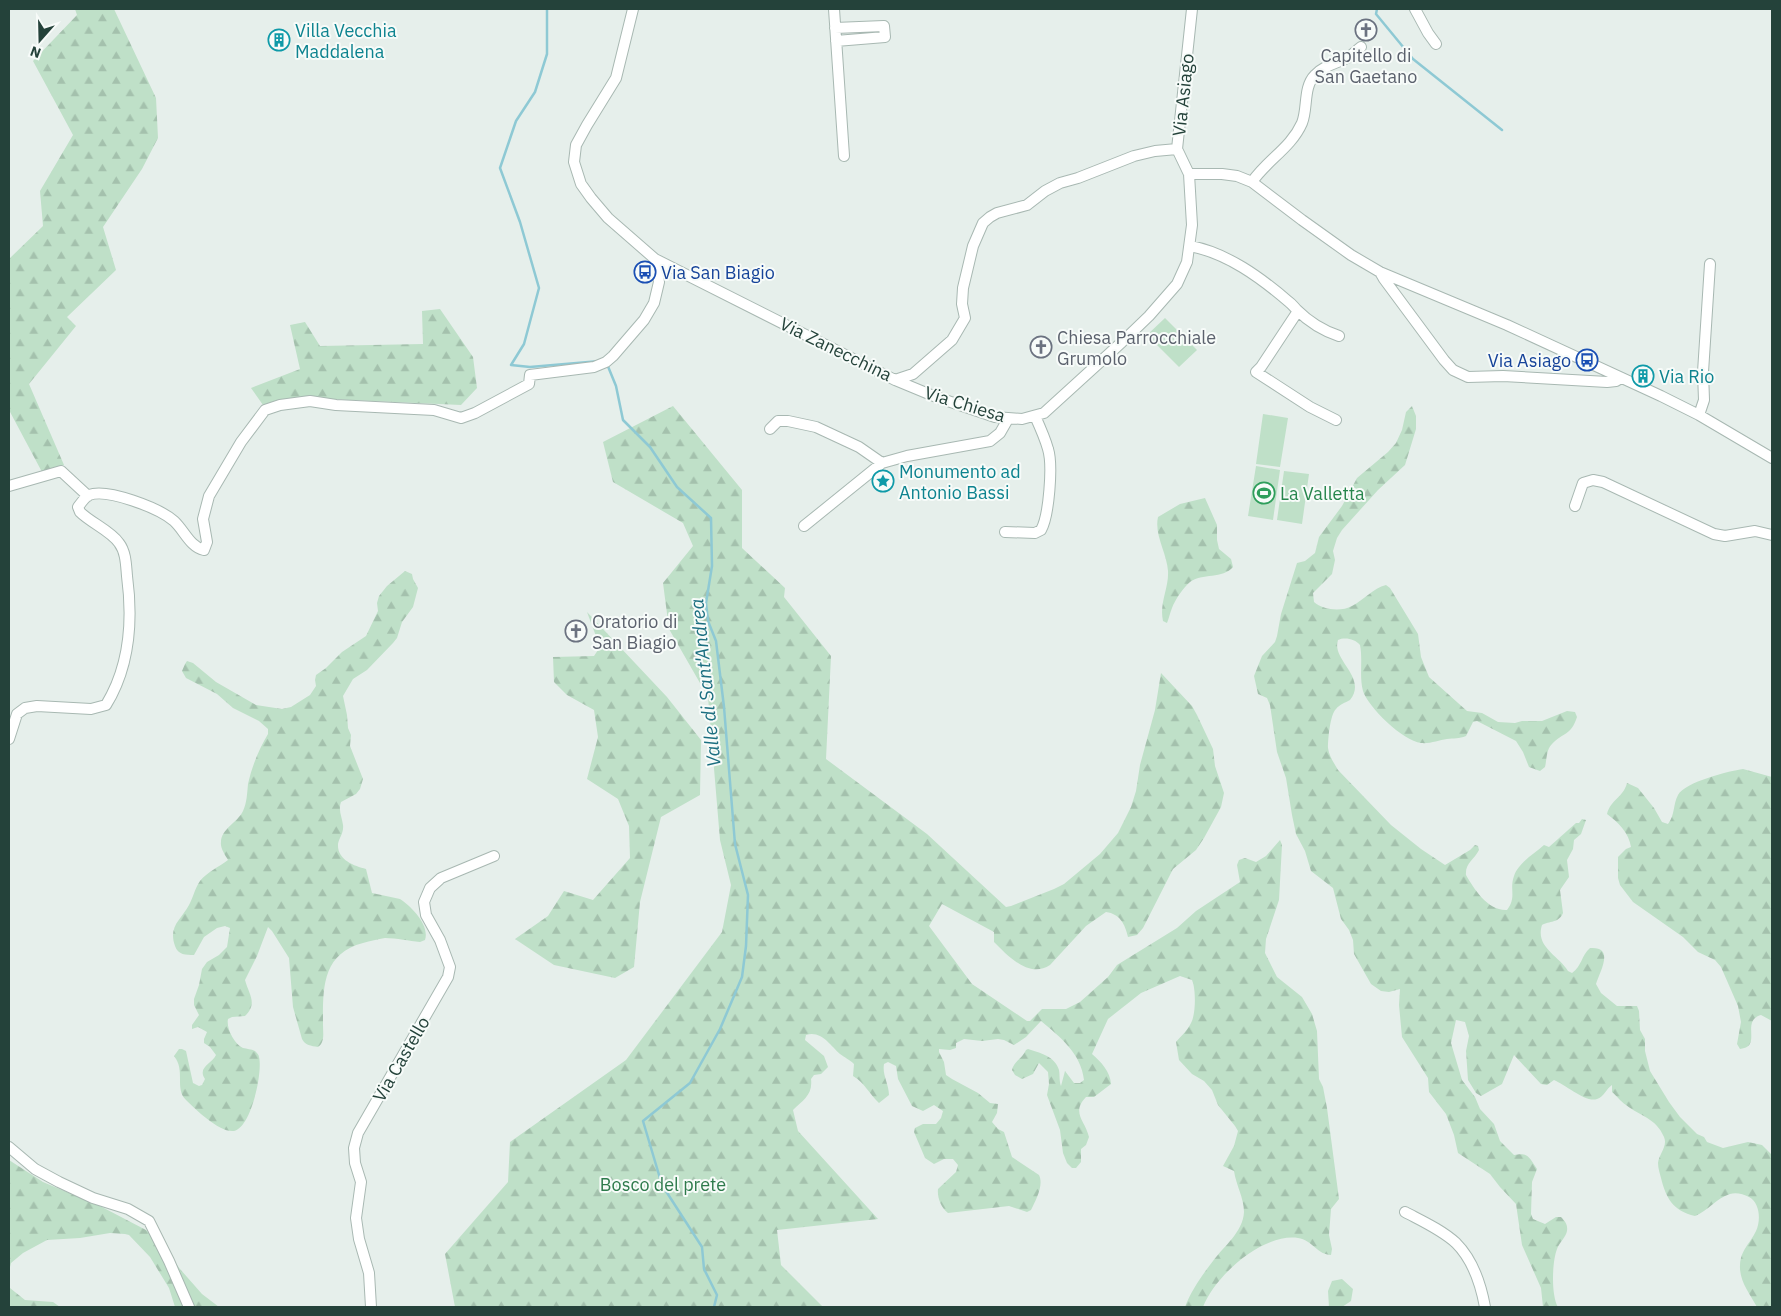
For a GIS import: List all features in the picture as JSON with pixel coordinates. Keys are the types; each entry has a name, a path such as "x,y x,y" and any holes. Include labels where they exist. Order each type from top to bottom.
{"street":[{"path":"9,739 17,714 25,708 37,706 91,709 106,705 123,667 128,646 130,618 126,564 119,542 80,512 78,507 88,496 97,494 114,496 160,511 179,525 199,549 204,550 207,542 203,519 209,496 241,442 265,410 280,405 310,402 434,410 462,418 529,384 530,375 594,367 606,362 644,320 654,303 659,282 655,259 608,218 591,198 581,184 574,162 576,146 616,78 633,9"},
{"path":"834,9 844,156"},
{"name":"Via Asiago","path":"1189,174 1177,149 1192,9"},
{"path":"1415,9 1436,44"},
{"path":"835,28 884,26 885,37 836,41"},
{"path":"1252,182 1291,142 1305,114 1308,88 1316,74 1324,68 1349,57 1361,47"},
{"name":"Via Zanecchina","path":"655,259 896,380 913,374 952,340 965,318 962,304 963,288 973,246 983,223 990,217 997,213 1027,205 1045,191 1060,183 1134,156 1155,151 1177,149"},
{"path":"1189,174 1222,174 1237,176 1252,182 1351,255 1380,272 1507,325 1699,415 1772,458"},
{"name":"Via Chiesa","path":"896,380 968,409 1008,419 1022,419 1044,413 1149,316 1177,284 1190,246 1192,224 1189,174"},
{"path":"1190,246 1203,248 1219,254 1244,268 1291,303 1298,311 1324,331 1339,336"},
{"path":"1699,415 1704,400 1703,372 1710,264"},
{"path":"1380,272 1389,287 1453,370 1468,377 1503,376 1607,382 1616,381 1621,378"},
{"path":"1298,311 1256,372 1310,407 1336,420"},
{"path":"1005,532 1035,533 1041,530 1045,522 1050,484 1049,451 1035,416"},
{"path":"804,526 882,463 907,456 990,441 1000,433 1008,419"},
{"path":"770,429 778,421 788,421 816,427 859,447 882,463"},
{"path":"9,486 61,471 88,496"},
{"path":"1575,506 1584,483 1593,480 1603,482 1714,534 1725,536 1754,531 1772,535"},
{"name":"Via Castello","path":"371,1307 369,1274 359,1239 356,1218 361,1182 355,1163 354,1148 358,1133 448,977 450,967 440,940 426,915 424,902 430,888 441,878 494,856"},
{"path":"9,1147 35,1169 59,1182 93,1198 128,1209 149,1221 189,1307"},
{"path":"1405,1212 1456,1243 1468,1259 1483,1294 1485,1307"}],"green space":[{"path":"75,9 114,9 156,98 158,138 142,169 103,227 116,270 67,317 76,326 29,384 64,465 42,472 9,410 9,259 43,226 40,191 73,135 33,61 77,15"},
{"path":"440,309 473,357 477,388 461,405 306,398 263,405 251,388 300,369 290,325 305,322 320,346 423,344 422,311"},
{"path":"1165,318 1197,350 1179,367 1147,335"},
{"name":"Bosco del prete","path":"673,406 742,490 742,548 785,588 784,597 831,656 826,759 927,834 1006,907 1064,884 1100,854 1118,833 1131,807 1136,791 1140,765 1155,710 1161,673 1192,706 1213,749 1215,766 1224,793 1221,807 1196,850 1173,869 1143,928 1137,935 1128,937 1121,920 1115,915 1106,912 1086,926 1050,965 1042,969 1034,969 1027,968 1012,959 994,942 994,932 942,904 929,926 972,984 1027,1021 1030,1021 1042,1009 1066,1009 1080,1002 1108,977 1117,965 1177,928 1196,911 1240,882 1237,865 1239,860 1245,858 1256,862 1266,856 1280,840 1282,845 1279,900 1266,939 1265,953 1277,977 1302,997 1312,1014 1317,1031 1319,1079 1323,1087 1327,1108 1339,1199 1331,1209 1329,1235 1332,1249 1331,1255 1322,1253 1303,1239 1284,1238 1270,1242 1255,1249 1229,1270 1218,1282 1203,1307 1185,1307 1201,1277 1237,1232 1244,1212 1234,1171 1223,1166 1234,1146 1238,1131 1218,1105 1212,1090 1204,1081 1192,1074 1179,1060 1176,1042 1186,1031 1193,1019 1195,1002 1192,980 1180,976 1141,993 1108,1019 1092,1054 1107,1071 1111,1084 1094,1097 1086,1097 1082,1103 1079,1112 1080,1117 1089,1137 1086,1145 1081,1149 1081,1162 1076,1168 1072,1168 1067,1163 1063,1153 1060,1130 1047,1095 1049,1084 1048,1072 1039,1063 1033,1074 1022,1079 1015,1075 1012,1070 1014,1064 1028,1049 1054,1061 1059,1070 1061,1086 1065,1071 1074,1083 1080,1083 1084,1080 1079,1062 1068,1046 1055,1033 1041,1021 1026,1037 1014,1045 998,1039 982,1041 964,1039 956,1043 956,1048 950,1050 939,1049 946,1075 978,1093 990,1103 998,1104 997,1113 992,1122 998,1129 1004,1132 1012,1157 1039,1175 1041,1183 1039,1192 1031,1210 1027,1212 1009,1206 948,1213 940,1202 938,1189 956,1172 958,1165 953,1159 944,1159 934,1164 925,1158 914,1132 915,1128 923,1124 936,1124 941,1118 943,1111 934,1105 923,1111 912,1106 898,1079 896,1066 888,1062 884,1064 884,1068 889,1095 879,1103 861,1082 853,1076 854,1064 821,1036 806,1035 805,1040 824,1056 828,1067 821,1074 814,1075 811,1079 809,1093 793,1110 798,1131 878,1219 777,1230 781,1265 823,1307 455,1307 445,1254 508,1182 510,1142 626,1060 722,932 731,885 720,840 708,697 669,629 663,583 693,546 683,523 613,482 603,442"},
{"path":"1412,406 1416,416 1416,429 1405,465 1378,490 1342,530 1333,551 1335,560 1332,574 1313,593 1314,602 1327,608 1348,608 1386,585 1390,588 1418,634 1421,657 1429,677 1467,711 1482,713 1498,722 1515,723 1542,721 1567,711 1575,712 1577,717 1572,728 1550,746 1545,767 1540,771 1529,767 1516,741 1477,721 1473,722 1466,736 1463,737 1428,743 1414,741 1387,722 1366,698 1362,685 1360,645 1353,640 1341,639 1338,640 1337,647 1339,655 1355,684 1350,700 1339,706 1334,712 1329,733 1329,754 1338,770 1391,825 1445,865 1475,845 1478,846 1479,850 1468,864 1466,875 1482,898 1500,909 1507,910 1512,901 1514,876 1523,863 1544,845 1549,847 1576,823 1579,823 1582,819 1586,820 1581,834 1574,840 1573,849 1567,860 1569,877 1560,890 1563,913 1559,919 1542,925 1542,939 1549,950 1572,973 1590,948 1602,951 1604,961 1596,984 1601,993 1617,1006 1637,1006 1640,1030 1645,1039 1645,1051 1650,1071 1680,1117 1697,1134 1704,1137 1707,1142 1723,1148 1748,1142 1762,1145 1772,1155 1772,1307 1757,1307 1740,1271 1742,1255 1759,1222 1759,1212 1753,1200 1742,1194 1730,1194 1720,1198 1695,1216 1687,1214 1676,1207 1665,1192 1658,1167 1665,1144 1661,1131 1652,1121 1631,1109 1612,1092 1612,1085 1599,1098 1592,1100 1554,1080 1547,1085 1541,1084 1514,1055 1502,1084 1481,1096 1476,1093 1468,1080 1466,1051 1469,1036 1465,1022 1456,1020 1451,1043 1462,1080 1475,1097 1480,1109 1494,1124 1500,1141 1514,1155 1526,1155 1537,1169 1532,1182 1531,1214 1533,1219 1545,1224 1556,1217 1561,1217 1567,1225 1566,1233 1558,1247 1554,1262 1553,1287 1558,1307 1543,1307 1541,1288 1522,1245 1516,1204 1490,1174 1458,1153 1446,1114 1429,1092 1428,1078 1402,1037 1399,1005 1400,989 1389,992 1381,991 1371,984 1354,954 1353,940 1341,919 1333,888 1311,871 1305,851 1296,834 1286,778 1277,752 1270,705 1267,698 1258,694 1254,676 1262,656 1275,642 1281,614 1297,563 1305,561 1315,553 1319,537 1342,506 1357,478 1396,443 1402,430 1406,412"},
{"path":"1263,414 1288,418 1280,467 1256,464"},
{"name":"La Valletta","path":"1256,466 1280,470 1273,520 1248,516"},
{"path":"1284,471 1309,474 1302,524 1277,520"},
{"path":"1205,498 1217,525 1219,549 1231,559 1233,567 1224,573 1195,579 1190,582 1175,601 1167,623 1163,621 1162,614 1168,571 1159,537 1158,517 1180,504"},
{"path":"405,571 412,574 418,588 413,607 402,622 397,638 367,670 353,679 343,696 348,728 351,735 350,746 363,779 360,789 356,794 341,802 340,811 343,828 338,850 347,861 366,869 372,893 400,899 414,911 425,928 425,940 420,942 382,938 349,948 339,956 327,975 323,999 323,1037 322,1043 318,1047 307,1044 302,1039 293,1007 289,958 268,927 245,980 252,1003 251,1007 245,1016 228,1019 229,1031 234,1039 243,1048 255,1051 259,1056 260,1064 254,1098 246,1120 240,1128 228,1131 208,1120 186,1100 181,1090 179,1068 174,1056 179,1049 186,1051 193,1083 199,1086 202,1085 205,1079 203,1071 216,1055 204,1043 207,1032 198,1027 192,1029 192,1025 199,1015 194,1005 194,999 202,969 207,962 219,955 227,947 230,928 225,926 217,928 204,937 194,955 185,955 178,951 173,939 173,933 200,881 228,860 221,847 222,837 243,811 248,784 259,752 268,734 268,729 259,721 233,708 217,694 186,678 182,671 187,661 193,663 216,682 256,705 282,709 291,707 310,695 316,686 316,675 342,652 366,636 378,611 377,603 379,596 387,586"},
{"path":"587,612 667,697 701,740 700,795 661,817 640,902 634,967 615,978 554,965 515,939 548,916 564,891 593,900 630,858 629,826 618,799 587,779 598,737 594,710 567,695 554,682 553,657 594,656 600,647"},
{"path":"1743,769 1772,777 1772,1021 1761,1015 1755,1018 1751,1028 1750,1044 1740,1049 1737,1044 1741,1022 1738,1006 1721,967 1715,960 1698,952 1683,937 1633,902 1620,885 1618,857 1631,847 1628,837 1622,828 1607,814 1611,805 1623,792 1627,783 1638,788 1654,808 1662,822 1668,824 1672,817 1676,798 1682,790 1708,778"},
{"path":"9,1160 43,1182 100,1206 146,1230 160,1242 202,1294 219,1307 175,1307 169,1288 150,1257 129,1235 125,1234 110,1233 80,1238 47,1240 23,1253 11,1263 9,1271"},
{"path":"9,1271 10,1288 25,1300 53,1302 60,1307 9,1307"},
{"path":"1342,1279 1353,1289 1351,1301 1342,1307 1329,1307 1328,1291 1332,1281"}],"waterway":[{"name":"Valle di Sant'Andrea","path":"547,9 547,54 535,92 516,121 500,168 520,222 539,288 524,344 511,365 530,367 600,361"},
{"path":"1377,9 1376,14 1413,59 1502,130"},
{"name":"Valle di Sant'Andrea","path":"607,364 616,386 623,420 650,447 677,487 711,518 712,566 706,603 708,621 716,641 724,707 735,844 748,895 746,946 742,977 720,1029 690,1083 643,1121 662,1185 702,1247 704,1269 717,1295 714,1307"}],"place":[{"name":"Capitello di San Gaetano","path":"1366,30"},
{"name":"Villa Vecchia Maddalena","path":"279,40"},
{"name":"Via San Biagio","path":"645,272"},
{"name":"Chiesa Parrocchiale Grumolo","path":"1041,347"},
{"name":"Via Asiago","path":"1587,360"},
{"name":"Via Rio","path":"1643,376"},
{"name":"Monumento ad Antonio Bassi","path":"883,481"},
{"name":"La Valletta","path":"1264,493"},
{"name":"Oratorio di San Biagio","path":"576,631"}]}
